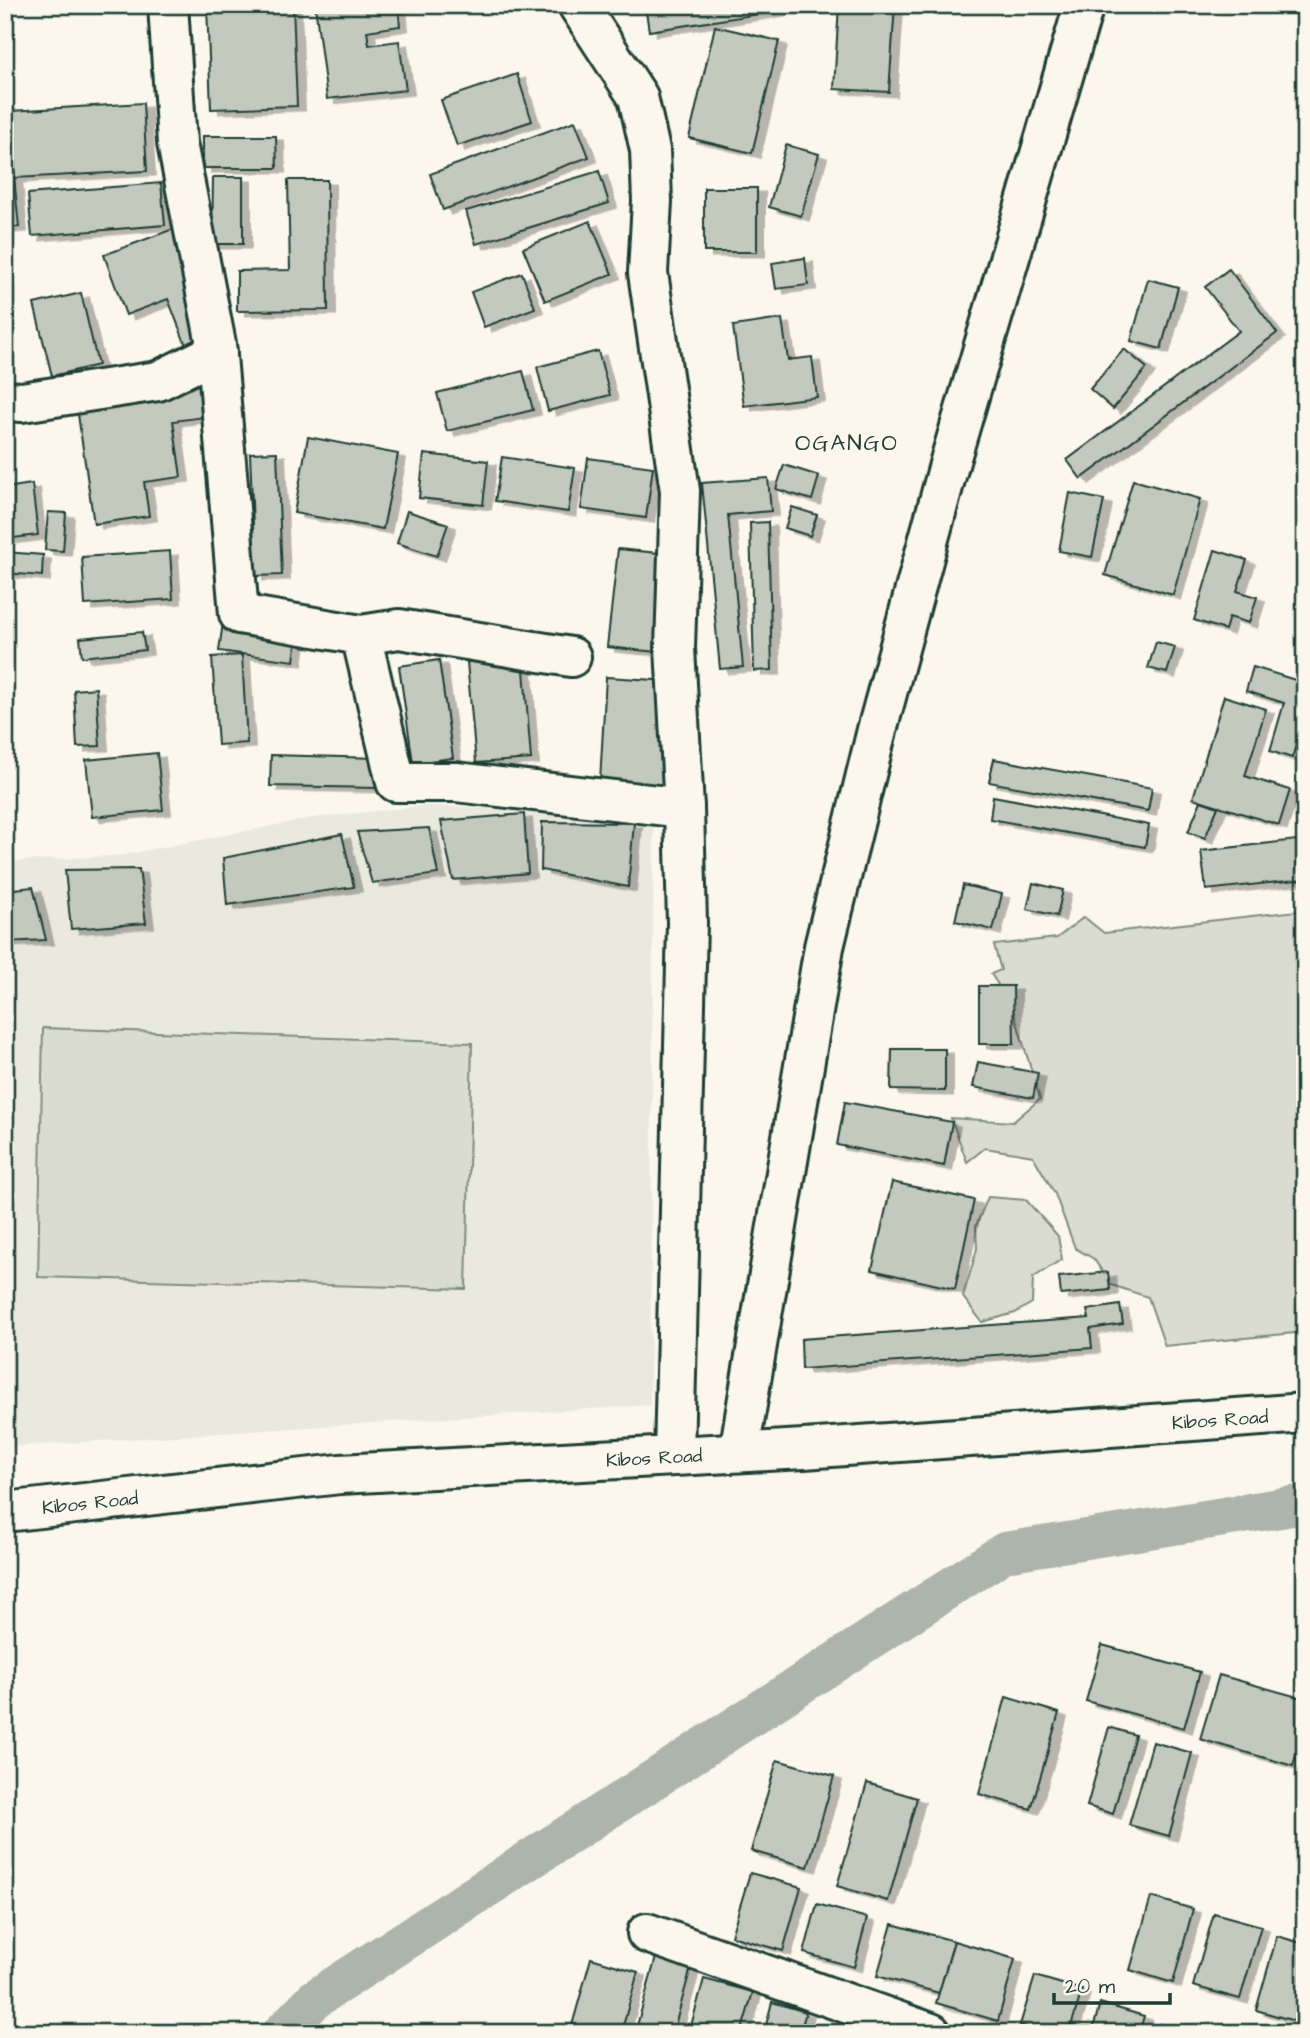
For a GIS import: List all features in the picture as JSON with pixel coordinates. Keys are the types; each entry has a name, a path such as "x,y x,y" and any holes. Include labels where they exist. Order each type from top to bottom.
{"street":[{"path":"168,5 177,143 217,352 239,614 361,635 399,629 571,657"},
{"path":"578,5 638,97 650,150 652,201 648,273 680,491 675,648 684,808 686,936 674,1456"},
{"path":"739,1452 824,947 877,730 950,461 1084,5"},
{"path":"5,401 22,402 158,381 217,352"},
{"path":"361,635 396,782 456,782 684,808"},
{"name":"Kibos Road","path":"5,1512 340,1474 739,1452 1305,1413"},
{"path":"647,1933 931,2033"}],"shaded area":[{"path":"422,806 654,811 650,1405 5,1447 5,862 123,855 312,818"},
{"path":"1305,910 1305,1332 1165,1346 1148,1297 1111,1285 1094,1259 1075,1248 1055,1194 1033,1156 985,1148 967,1162 951,1118 1013,1122 1040,1099 1012,1006 991,974 1001,970 994,945 1057,938 1084,917 1104,933"},
{"path":"43,1028 472,1043 466,1289 38,1277"},
{"path":"988,1197 1026,1200 1058,1236 1062,1259 1033,1278 1032,1303 1015,1313 982,1322 963,1297 977,1249 976,1226"}],"building":[{"path":"207,5 293,5 297,106 211,109"},
{"path":"315,5 398,5 400,26 367,31 369,45 399,41 406,90 327,99"},
{"path":"645,5 778,5 779,11 649,31"},
{"path":"839,5 895,5 889,92 834,89"},
{"path":"715,26 779,41 752,153 689,138"},
{"path":"517,74 532,121 457,146 441,100"},
{"path":"143,103 147,171 15,178 11,111"},
{"path":"575,121 589,157 443,210 430,174"},
{"path":"203,136 276,136 277,168 203,168"},
{"path":"786,145 819,154 801,216 769,207"},
{"path":"12,157 19,227 5,228 5,158"},
{"path":"599,171 609,203 476,244 466,211"},
{"path":"213,177 243,177 243,244 212,244"},
{"path":"288,180 327,180 328,310 237,311 237,271 290,270"},
{"path":"161,183 165,225 32,236 28,194"},
{"path":"704,188 757,188 757,252 704,252"},
{"path":"590,221 612,274 545,301 523,248"},
{"path":"173,229 215,338 187,348 168,299 126,315 104,255"},
{"path":"805,258 808,285 776,289 772,263"},
{"path":"1229,269 1277,333 1081,479 1067,460 1239,331 1205,287"},
{"path":"522,273 535,308 484,327 471,292"},
{"path":"1148,279 1178,287 1161,349 1131,341"},
{"path":"81,293 98,365 52,376 34,304"},
{"path":"782,319 788,360 812,357 817,397 744,406 733,326"},
{"path":"1124,349 1147,368 1113,409 1090,389"},
{"path":"598,351 610,395 548,411 537,367"},
{"path":"523,371 533,410 447,431 437,393"},
{"path":"208,383 213,416 173,421 181,477 144,482 149,516 94,524 76,401"},
{"path":"308,437 398,454 383,529 294,513"},
{"path":"277,452 282,575 255,576 250,453"},
{"path":"424,454 488,461 483,505 419,498"},
{"path":"502,457 575,468 568,512 495,501"},
{"path":"588,458 653,467 646,518 581,509"},
{"path":"784,465 819,476 812,500 776,489"},
{"path":"768,478 771,511 728,515 743,667 720,669 702,483"},
{"path":"1133,480 1200,499 1173,595 1105,575"},
{"path":"32,484 38,535 5,539 5,488"},
{"path":"1070,493 1104,500 1092,557 1059,551"},
{"path":"792,507 817,515 810,536 785,528"},
{"path":"407,511 448,524 437,556 397,543"},
{"path":"48,512 66,513 63,551 45,550"},
{"path":"768,522 772,670 754,671 750,523"},
{"path":"618,549 668,554 657,652 607,647"},
{"path":"1215,550 1247,560 1237,591 1257,597 1249,623 1229,617 1225,630 1194,620"},
{"path":"170,551 173,599 85,605 82,557"},
{"path":"5,552 43,555 42,576 5,573"},
{"path":"223,622 298,632 294,661 219,651"},
{"path":"142,632 145,650 82,657 80,638"},
{"path":"1156,642 1175,647 1167,673 1148,668"},
{"path":"242,655 247,743 218,745 212,657"},
{"path":"523,657 531,759 476,763 467,662"},
{"path":"439,660 453,758 413,763 399,666"},
{"path":"1253,667 1305,683 1305,715 1292,758 1270,751 1284,703 1246,691"},
{"path":"606,677 671,681 665,785 600,781"},
{"path":"96,688 100,746 77,747 74,690"},
{"path":"1224,696 1266,709 1245,776 1290,790 1279,825 1193,798"},
{"path":"157,753 163,810 92,817 86,760"},
{"path":"271,755 378,758 378,788 270,786"},
{"path":"994,759 1152,788 1148,811 989,782"},
{"path":"993,796 1149,825 1145,847 990,819"},
{"path":"1201,801 1218,807 1205,838 1188,832"},
{"path":"524,814 528,873 453,880 441,821"},
{"path":"542,822 634,823 628,887 541,870"},
{"path":"429,828 438,874 372,883 357,832"},
{"path":"342,834 354,887 227,905 223,858"},
{"path":"1305,839 1305,879 1206,890 1201,851"},
{"path":"139,869 146,923 71,929 65,870"},
{"path":"1033,883 1063,890 1057,916 1027,909"},
{"path":"963,885 1002,894 993,930 955,921"},
{"path":"33,887 46,940 5,942 5,890"},
{"path":"979,986 1013,986 1014,1044 979,1044"},
{"path":"892,1049 945,1049 945,1091 891,1090"},
{"path":"978,1062 1038,1073 1033,1098 973,1087"},
{"path":"845,1102 952,1122 944,1166 837,1145"},
{"path":"892,1182 974,1200 955,1289 872,1270"},
{"path":"1108,1272 1110,1290 1061,1295 1059,1277"},
{"path":"1120,1305 1123,1324 1090,1329 1092,1348 802,1369 801,1339 1089,1318 1087,1310"},
{"path":"1102,1645 1200,1672 1184,1728 1086,1701"},
{"path":"1219,1675 1305,1699 1305,1724 1293,1766 1200,1739"},
{"path":"1006,1697 1059,1713 1031,1809 979,1794"},
{"path":"1109,1727 1135,1735 1113,1814 1087,1806"},
{"path":"1153,1742 1192,1753 1169,1836 1129,1825"},
{"path":"777,1760 834,1776 808,1867 751,1851"},
{"path":"867,1783 917,1798 888,1901 837,1886"},
{"path":"750,1873 801,1887 783,1951 731,1936"},
{"path":"1151,1897 1193,1909 1173,1983 1130,1970"},
{"path":"817,1904 867,1918 854,1967 804,1953"},
{"path":"1214,1913 1261,1926 1240,1999 1193,1986"},
{"path":"892,1924 954,1941 939,1993 877,1976"},
{"path":"1277,1936 1305,1944 1305,2024 1256,2010"},
{"path":"954,1941 1015,1959 998,2021 936,2003"},
{"path":"658,1950 693,1960 673,2033 635,2033"},
{"path":"591,1958 638,1972 621,2033 583,2033 571,2029"},
{"path":"1035,1976 1082,1990 1069,2033 1049,2033 1020,2025"},
{"path":"704,1979 753,1992 741,2033 689,2033"},
{"path":"772,2002 806,2012 800,2033 764,2033"},
{"path":"1100,2003 1144,2016 1139,2033 1092,2033"},
{"path":"1160,2024 1193,2033 1158,2033"},
{"path":"820,2025 847,2033 818,2033"}],"waterway":[{"path":"282,2033 315,1999 1005,1552 1305,1504"}],"district":[{"name":"OGANGO","path":"847,442"}]}
